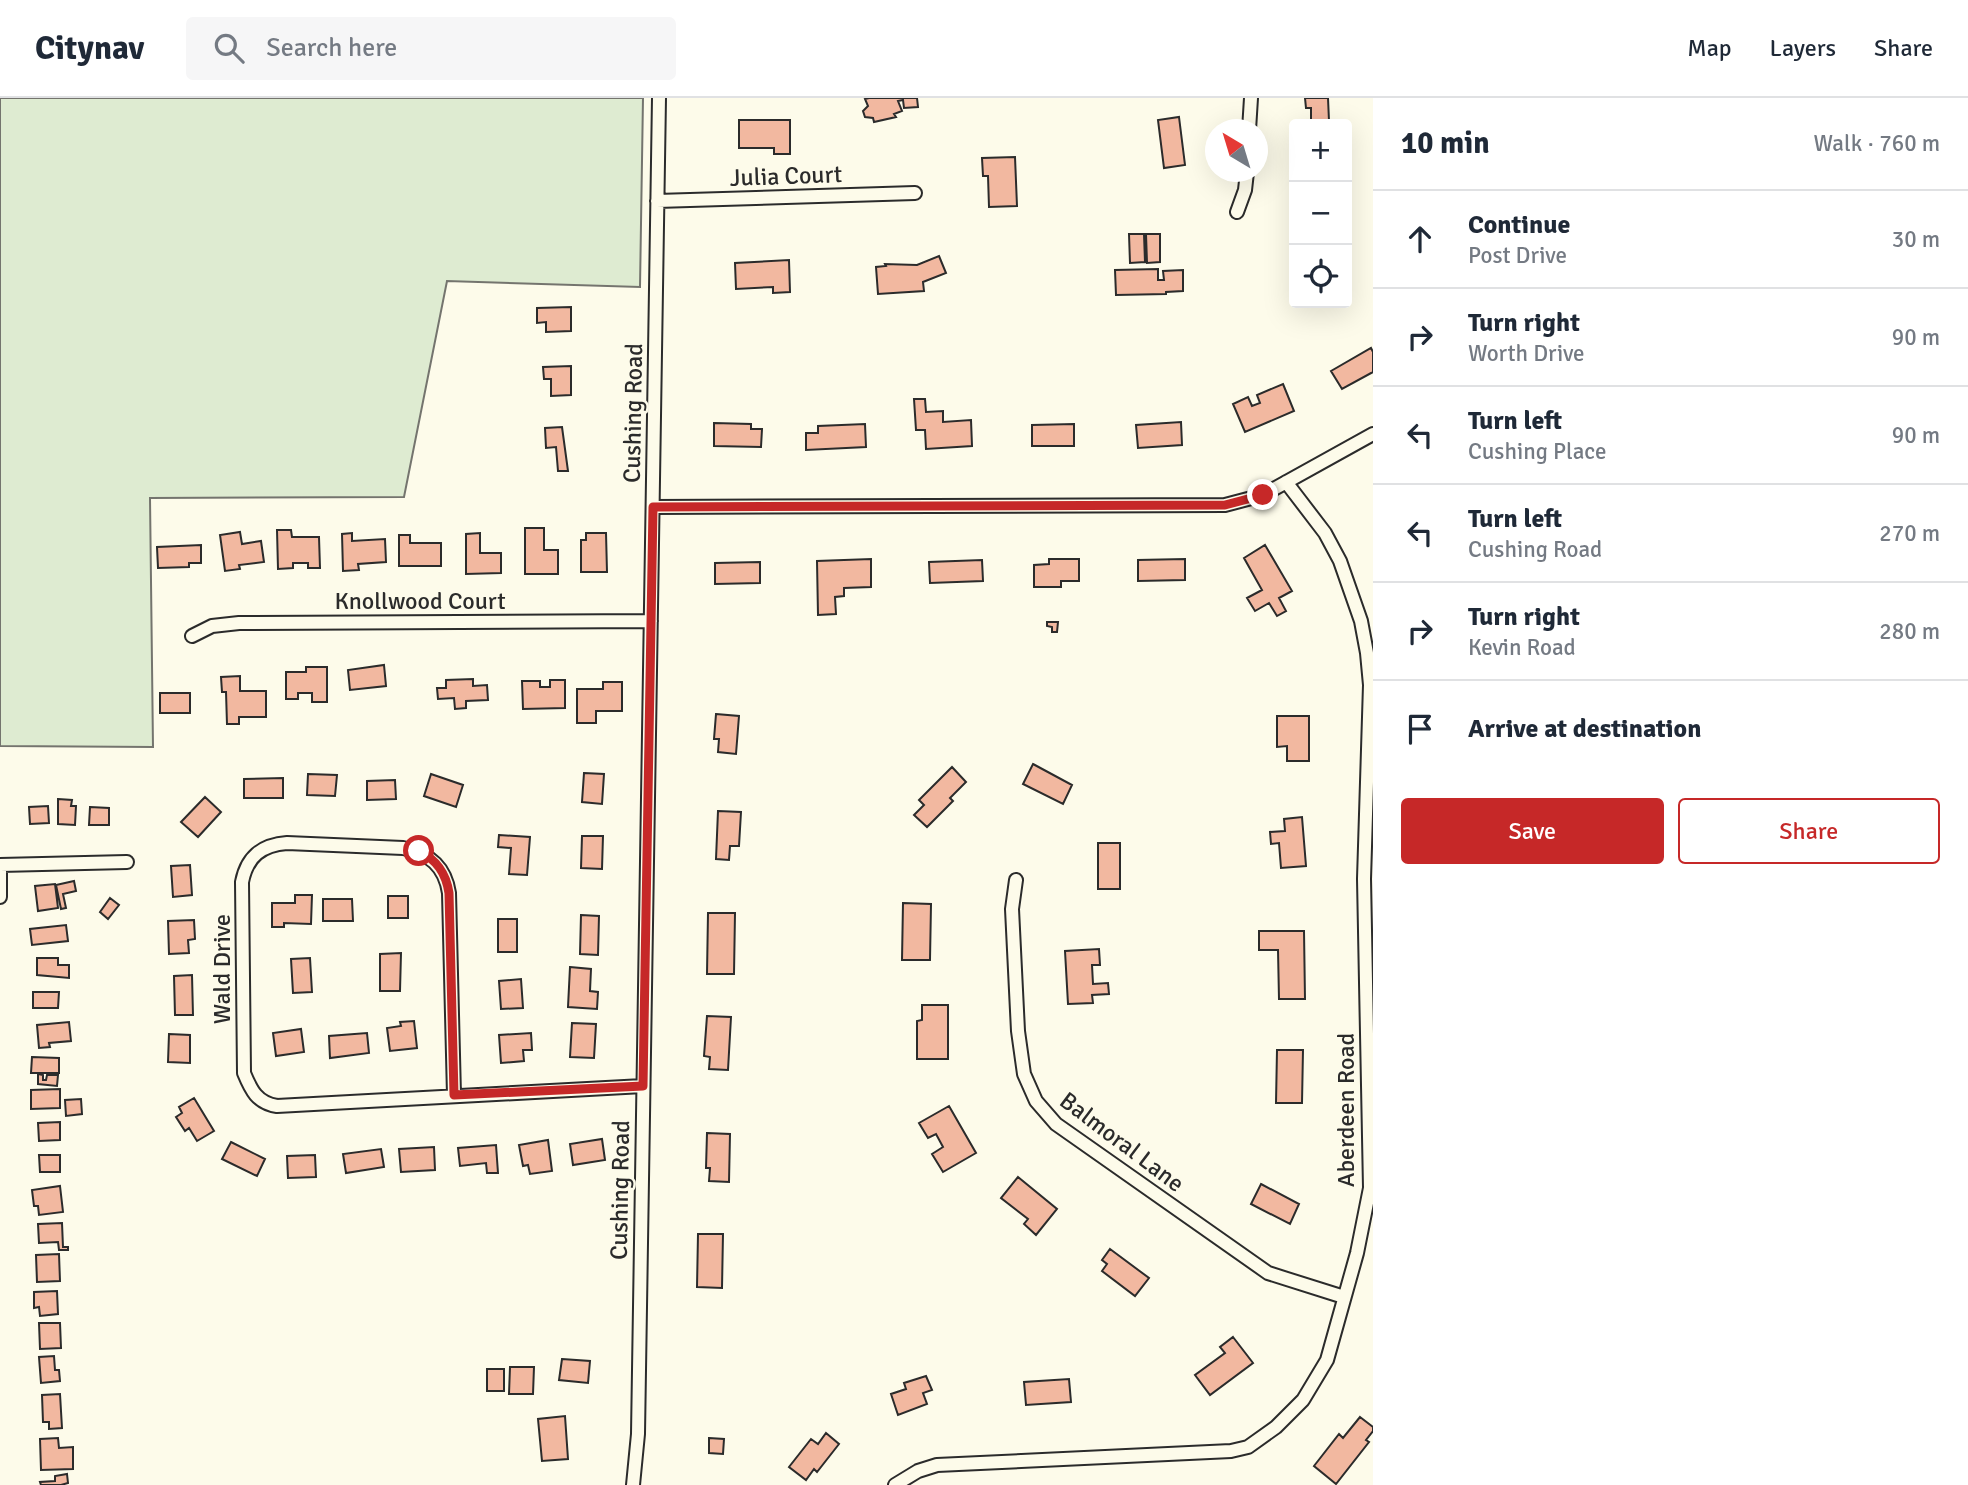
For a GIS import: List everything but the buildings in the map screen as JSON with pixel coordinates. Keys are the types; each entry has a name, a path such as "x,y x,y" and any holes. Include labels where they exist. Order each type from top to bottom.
{"street":[{"name":"Cushing Road","path":"633,1485 638,1434 659,98"},
{"path":"1250,119 1251,98"},
{"path":"1237,212 1246,182"},
{"name":"Julia Court","path":"657,201 915,193"},
{"path":"653,507 1225,505 1263,495 1373,434"},
{"name":"Aberdeen Road","path":"895,1485 918,1471 937,1465 1231,1451 1248,1447 1276,1427 1303,1400 1327,1360 1357,1252 1370,1188 1370,1003 1364,879 1370,685 1361,621 1340,561 1312,515 1286,482"},
{"name":"Knollwood Court","path":"192,636 212,626 239,623 651,621"},
{"name":"Wald Drive","path":"288,843 403,848 419,851 439,866 449,893 454,1095 277,1106 261,1101 254,1094 244,1073 242,882 244,870 260,849 272,844 288,843"},
{"path":"0,897 0,865 127,862"},
{"name":"Balmoral Lane","path":"1016,880 1012,909 1018,1031 1024,1074 1036,1101 1056,1124 1268,1273 1344,1297"},
{"path":"454,1095 643,1086"}],"green space":[{"path":"0,98 643,98 640,287 447,281 404,497 150,498 153,747 0,746"}],"route":[{"path":"419,851 428,855 439,866 449,893 454,1095 643,1086 653,507 1225,505 1263,495"}]}
